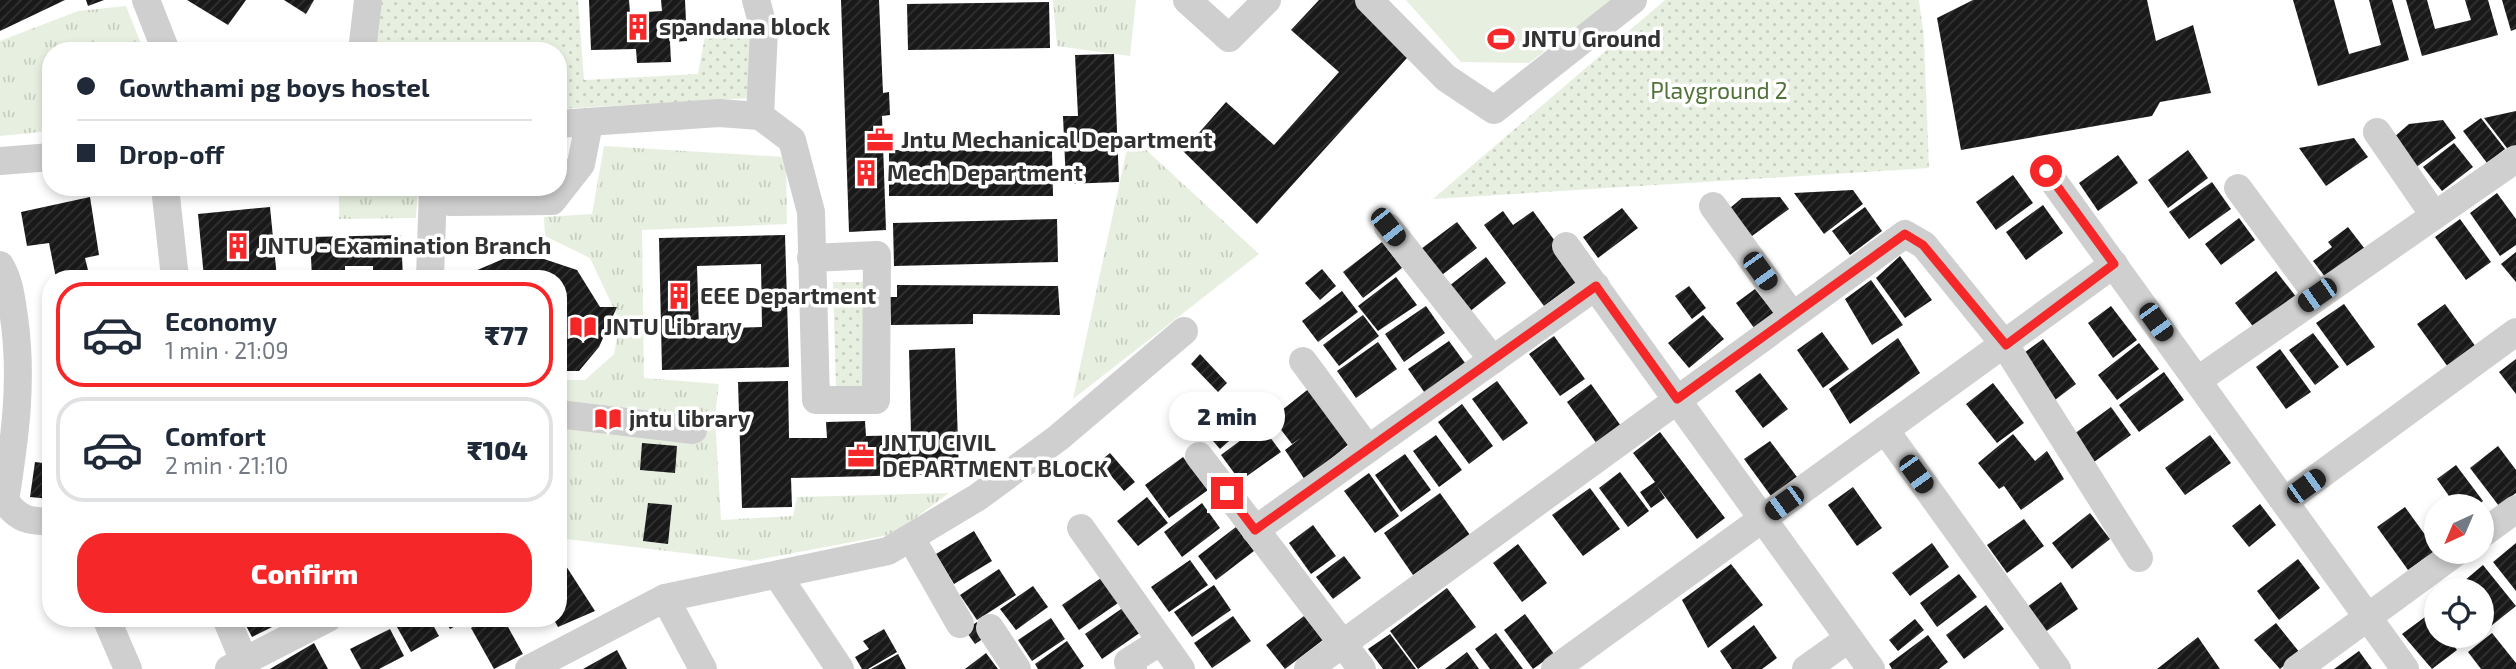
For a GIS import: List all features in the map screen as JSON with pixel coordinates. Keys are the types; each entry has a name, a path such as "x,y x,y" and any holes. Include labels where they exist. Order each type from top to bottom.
{"street":[{"path":"146,0 162,42"},
{"path":"363,42 368,0"},
{"path":"756,0 764,30 760,116"},
{"path":"1187,0 1229,38 1267,0"},
{"path":"1369,0 1446,78 1494,110 1633,0"},
{"path":"567,124 719,113 760,116 792,140 811,212 811,258 816,400 876,400 877,256 811,258"},
{"path":"567,182 581,164 589,123"},
{"path":"2377,132 2434,215"},
{"path":"0,161 42,158"},
{"path":"2198,380 2516,159"},
{"path":"2046,171 2405,669"},
{"path":"2238,188 2317,295"},
{"path":"166,196 175,270"},
{"path":"430,270 433,196"},
{"path":"447,196 451,202 552,201 556,196"},
{"path":"1713,206 1792,315"},
{"path":"1388,227 1493,360"},
{"path":"1308,669 1905,234 1923,245 2006,345 2139,558"},
{"path":"1566,246 1871,669"},
{"path":"1555,669 2006,345 2114,264"},
{"path":"0,265 8,278 20,358 18,416 5,501 15,514 32,522 42,522"},
{"path":"1255,530 1596,286"},
{"path":"529,669 564,660 665,598 888,551 978,497 1058,438 1184,331"},
{"path":"2285,501 2516,332"},
{"path":"1303,361 1368,449"},
{"path":"567,415 693,430"},
{"path":"1885,430 2057,669"},
{"path":"1199,456 1362,669"},
{"path":"2494,525 2516,509"},
{"path":"1081,528 1181,669"},
{"path":"911,538 960,624"},
{"path":"2297,669 2440,564"},
{"path":"778,576 839,669"},
{"path":"665,598 703,669"},
{"path":"110,627 128,669"},
{"path":"228,627 237,665 310,627"},
{"path":"990,628 1017,669"},
{"path":"1806,669 1848,639"},
{"path":"1133,669 1128,662 1161,641"}],"green space":[{"path":"377,0 578,0 584,80 698,74 705,36 755,36 752,98 567,108 567,42 373,42"},
{"path":"1053,0 1136,0 1130,56 1057,46"},
{"name":"JNTU Ground","path":"1406,0 1613,0 1529,63 1461,62"},
{"name":"Playground 2","path":"1665,0 1919,0 1924,38 1929,168 1433,199"},
{"path":"126,6 140,42 42,42 42,132 0,136 0,41 78,11"},
{"path":"1130,135 1259,254 1073,399"},
{"path":"604,146 786,157 787,224 642,230 644,378 719,384 715,416 721,520 793,516 797,497 949,493 894,534 751,561 567,539 567,380 585,380 614,354 620,322 590,258 545,236 544,217 592,214"},
{"path":"339,196 417,196 416,218 339,219"},
{"path":"833,282 863,282 865,390 836,391"}],"building":[{"path":"0,0 65,0 0,31"},
{"path":"86,0 104,0 88,6"},
{"path":"187,0 246,0 228,25"},
{"path":"284,0 314,0 306,14"},
{"name":"spandana block","path":"589,0 629,0 630,13 662,11 661,0 685,0 687,41 670,42 671,62 637,63 636,49 591,50"},
{"name":"Mech Department","path":"841,0 879,0 883,93 889,92 890,115 882,116 886,230 849,232"},
{"path":"1319,0 1363,0 1416,48 1257,224 1183,151 1226,102 1274,145 1339,72 1291,30"},
{"path":"1973,0 2147,0 2156,41 2193,25 2211,93 2160,102 2152,116 1961,150 1937,18"},
{"path":"2293,0 2334,0 2349,54 2381,45 2369,0 2392,0 2409,60 2318,86"},
{"path":"2406,0 2427,0 2435,29 2471,20 2465,0 2488,0 2498,35 2422,56"},
{"path":"2502,0 2516,0 2516,29 2511,31"},
{"path":"1049,2 1050,48 908,50 907,4"},
{"path":"1114,54 1119,182 1066,184 1063,116 1078,116 1075,55"},
{"path":"2516,111 2516,147 2510,152 2484,118"},
{"path":"2481,118 2505,149 2487,163 2463,131"},
{"path":"2443,120 2456,138 2415,168 2393,138 2409,124"},
{"path":"2354,138 2368,157 2326,186 2299,148"},
{"path":"2454,143 2473,167 2442,191 2423,167"},
{"path":"889,150 1052,151 1053,196 889,196"},
{"path":"2188,150 2208,178 2168,208 2148,180"},
{"path":"2118,155 2138,183 2098,211 2079,183"},
{"path":"2013,175 2033,203 1996,230 1976,202"},
{"path":"2212,182 2231,209 2189,239 2169,212"},
{"path":"1853,190 1863,204 1824,234 1794,193"},
{"path":"2497,193 2516,219 2516,245 2500,256 2470,213"},
{"path":"90,197 99,255 85,258 88,270 54,270 49,243 27,246 21,212"},
{"path":"1780,197 1789,209 1752,236 1730,208 1742,198"},
{"path":"2043,205 2063,233 2026,260 2006,232"},
{"name":"JNTU - Examination Branch","path":"270,207 276,270 203,270 198,214"},
{"path":"1865,207 1882,231 1850,255 1832,231"},
{"path":"1622,208 1638,228 1598,258 1583,237"},
{"path":"1503,211 1513,225 1533,211 1582,278 1544,306 1484,225"},
{"path":"2239,218 2255,240 2221,265 2205,244"},
{"path":"1057,219 1058,262 894,266 893,223"},
{"path":"2460,219 2491,262 2466,280 2435,237"},
{"path":"1457,222 1477,248 1438,278 1417,252"},
{"path":"2348,227 2368,253 2329,282 2313,261 2332,247 2328,242"},
{"path":"401,235 403,270 345,266 345,270 312,270 310,237"},
{"name":"EEE Department","path":"785,235 789,367 662,370 659,238","holes":["761,264 762,327 699,329 697,266"]},
{"path":"1382,242 1402,268 1363,298 1343,272"},
{"path":"2516,252 2516,282 2501,264"},
{"path":"1900,256 1932,300 1905,318 1876,278"},
{"path":"1486,257 1506,283 1464,316 1444,290"},
{"name":"JNTU Library","path":"503,259 544,259 577,270 600,307 617,307 599,347 579,371 567,371 567,270 477,270"},
{"path":"1322,269 1336,286 1320,300 1305,283"},
{"path":"2276,271 2297,298 2255,329 2235,303"},
{"path":"1396,277 1417,305 1378,331 1358,306"},
{"path":"1871,280 1903,325 1872,345 1845,299"},
{"path":"897,285 1058,286 1060,315 973,314 973,324 891,325 890,297 897,297"},
{"path":"1689,286 1706,308 1692,319 1675,296"},
{"path":"1755,289 1777,317 1757,332 1736,303"},
{"path":"1342,291 1358,312 1318,342 1302,321"},
{"path":"2344,304 2375,347 2347,366 2316,323"},
{"path":"2445,304 2476,347 2448,367 2417,324"},
{"path":"1426,306 1445,333 1404,362 1385,334"},
{"path":"2111,306 2137,340 2113,358 2088,323"},
{"path":"1363,315 1379,336 1339,366 1323,345"},
{"path":"1703,315 1724,339 1689,368 1668,343"},
{"path":"1822,332 1849,369 1823,388 1797,350"},
{"path":"2313,333 2339,367 2315,385 2289,350"},
{"path":"1554,336 1585,379 1560,396 1529,354"},
{"path":"1898,338 1920,373 1850,424 1829,389"},
{"path":"2043,339 2076,384 2051,403 2017,358"},
{"path":"1449,341 1468,367 1427,396 1408,369"},
{"path":"1378,342 1397,369 1356,398 1337,371"},
{"path":"2139,343 2159,369 2117,400 2098,375"},
{"path":"955,348 959,474 791,478 792,507 742,508 738,382 788,381 789,438 827,438 826,422 865,421 866,436 911,435 909,350"},
{"path":"2280,349 2311,392 2286,409 2256,367"},
{"path":"1200,354 1227,383 1218,392 1191,364"},
{"path":"2516,359 2516,394 2499,372"},
{"path":"2164,372 2184,400 2139,432 2119,405"},
{"path":"1760,373 1788,409 1763,428 1735,391"},
{"path":"1497,381 1528,423 1503,441 1472,399"},
{"path":"1993,383 2024,423 1997,443 1966,404"},
{"path":"1591,384 1621,426 1597,444 1567,402"},
{"path":"1311,387 1349,444 1305,480 1285,450 1302,437 1292,444 1272,418"},
{"path":"1242,392 1261,413 1220,449 1201,427"},
{"path":"1462,404 1493,446 1469,464 1438,422"},
{"path":"2111,407 2131,435 2094,462 2074,434"},
{"path":"1191,409 1202,422 1184,438 1172,424"},
{"path":"1261,425 1281,452 1240,481 1221,455"},
{"path":"1660,432 1725,518 1697,539 1657,486 1665,498 1651,508 1640,492 1655,482 1633,453"},
{"path":"2013,434 2035,461 2047,451 2064,479 2021,510 2004,486 1999,489 1978,463"},
{"path":"1436,435 1462,470 1439,487 1413,451"},
{"path":"2210,435 2231,463 2185,495 2165,468"},
{"path":"1770,441 1797,477 1771,496 1744,459"},
{"path":"642,443 677,446 675,473 640,470"},
{"path":"2498,446 2516,470 2516,493 2499,506 2494,494 2490,494 2470,468"},
{"path":"1110,453 1135,482 1124,491 1107,471 1100,476 1093,467"},
{"path":"1405,454 1431,490 1401,512 1375,475"},
{"path":"1183,457 1208,490 1169,518 1145,485"},
{"path":"35,462 42,463 42,498 30,497"},
{"path":"2456,465 2478,494 2448,494 2437,479"},
{"path":"1620,472 1649,511 1628,527 1599,488"},
{"path":"1369,473 1399,516 1375,533 1344,491"},
{"path":"1853,487 1882,528 1857,546 1828,505"},
{"path":"1590,488 1620,529 1583,556 1552,515"},
{"path":"1440,493 1470,535 1413,575 1384,533"},
{"path":"1147,497 1168,523 1138,546 1117,521"},
{"path":"648,503 672,505 668,544 643,541"},
{"path":"1202,503 1220,528 1182,557 1164,532"},
{"path":"2260,504 2276,525 2249,547 2232,526"},
{"path":"2405,507 2424,533 2424,559 2408,570 2377,527"},
{"path":"2090,513 2110,539 2072,569 2052,543"},
{"path":"2024,519 2044,546 2007,573 1987,545"},
{"path":"1313,525 1336,556 1311,574 1289,543"},
{"path":"1236,527 1254,551 1216,580 1198,556"},
{"path":"974,531 992,561 954,584 936,554"},
{"path":"1932,543 1949,567 1910,596 1892,573"},
{"path":"2516,543 2516,591 2494,563"},
{"path":"1518,544 1547,583 1522,602 1493,563"},
{"path":"1344,556 1361,578 1333,599 1316,577"},
{"path":"2298,559 2320,588 2279,620 2257,591"},
{"path":"1190,560 1208,585 1169,612 1151,587"},
{"path":"1731,564 1763,605 1708,648 1682,600"},
{"path":"2483,565 2493,578 2468,578"},
{"path":"567,568 595,611 567,623"},
{"path":"999,569 1016,595 977,620 960,595"},
{"path":"1959,574 1977,597 1937,627 1920,603"},
{"path":"1101,578 1118,603 1079,630 1062,605"},
{"path":"2494,579 2516,606 2494,624"},
{"path":"2061,582 2078,609 2041,635 2027,607"},
{"path":"1214,585 1231,610 1192,637 1174,612"},
{"path":"1033,586 1048,607 1016,630 1000,609"},
{"path":"1447,588 1476,627 1418,669 1390,631"},
{"path":"1986,605 2004,629 1964,659 1946,635"},
{"path":"1124,607 1141,632 1102,659 1085,634"},
{"path":"1525,614 1554,654 1533,669 1504,630"},
{"path":"1233,616 1251,641 1212,668 1194,643"},
{"path":"1304,616 1323,640 1285,669 1266,645"},
{"path":"1051,618 1065,639 1032,661 1018,640"},
{"path":"2424,618 2424,648 2457,650 2432,669 2402,634"},
{"path":"1915,619 1924,630 1898,651 1889,640"},
{"path":"977,622 987,636 975,644 965,630"},
{"path":"2276,623 2300,653 2280,669 2254,640"},
{"path":"1754,625 1777,658 1762,669 1732,669 1720,651"},
{"path":"247,627 272,627 252,637"},
{"path":"397,627 434,627 439,636 411,652"},
{"path":"508,627 523,654 494,669 471,628"},
{"path":"390,629 404,656 379,669 361,669 350,649"},
{"path":"884,629 897,652 868,669 862,669 855,657 869,649 863,641"},
{"path":"1496,633 1523,669 1490,669 1475,649"},
{"path":"1390,634 1416,669 1383,669 1368,649"},
{"path":"1928,635 1948,662 1939,669 1892,669 1889,664"},
{"path":"2494,636 2516,663 2516,669 2481,669 2468,652 2473,648 2494,648"},
{"path":"2198,637 2220,669 2157,669"},
{"path":"1067,641 1084,666 1080,669 1038,669 1035,664"},
{"path":"314,643 328,669 270,669"},
{"path":"617,650 627,669 583,669"},
{"path":"2359,651 2372,669 2334,669"},
{"path":"1467,652 1479,669 1445,669"},
{"path":"986,653 998,669 965,669"},
{"path":"898,654 906,669 871,669"}],"place":[{"name":"spandana block","path":"638,27"},
{"name":"JNTU Ground","path":"1501,39"},
{"name":"Jntu Mechanical Department","path":"880,140"},
{"name":"Mech Department","path":"866,173"},
{"name":"JNTU - Examination Branch","path":"238,246"},
{"name":"EEE Department","path":"679,296"},
{"name":"JNTU Library","path":"583,327"},
{"name":"jntu library","path":"608,419"},
{"name":"JNTU CIVIL DEPARTMENT BLOCK","path":"861,456"}],"route":[{"path":"1227,493 1255,530 1596,286 1677,399 1905,234 1923,245 2006,345 2114,264 2046,171"}]}
